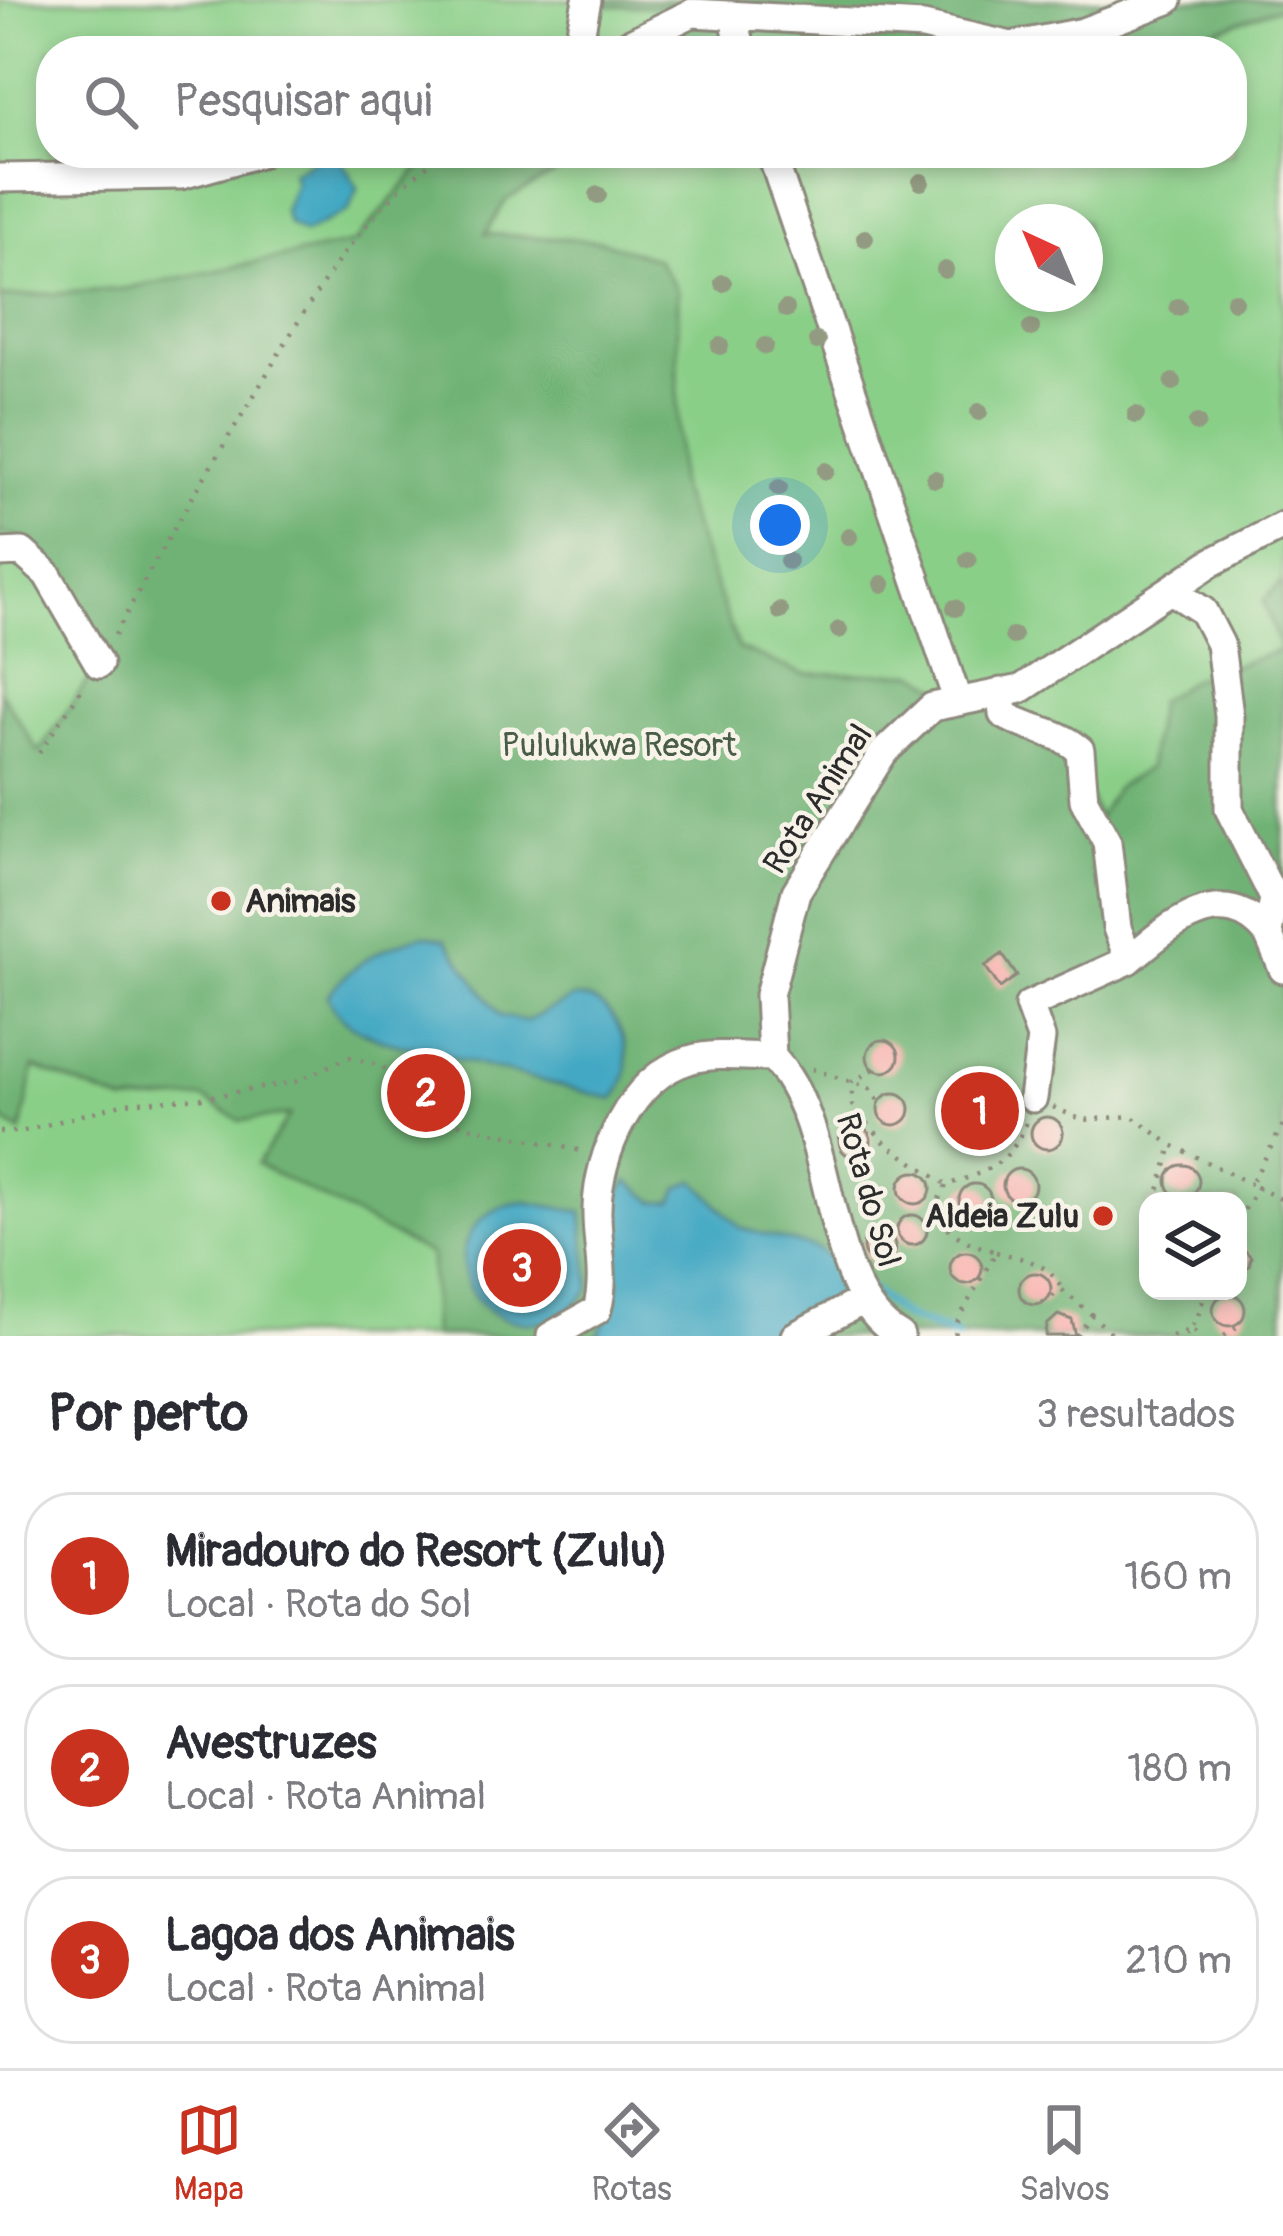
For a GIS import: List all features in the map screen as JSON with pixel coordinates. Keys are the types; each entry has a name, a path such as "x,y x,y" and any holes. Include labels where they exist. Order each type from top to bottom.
{"street":[{"path":"580,36 587,0"},
{"path":"1062,36 1168,0"},
{"path":"645,36 692,13 923,26 967,36"},
{"path":"733,15 738,36"},
{"path":"0,178 181,175 206,168"},
{"path":"776,168 957,699"},
{"name":"Rota Animal","path":"772,1058 769,995 796,892 883,753 932,707 1021,688 1171,590 1283,526"},
{"path":"0,553 22,552 47,574 99,664"},
{"path":"1171,590 1203,610 1220,644 1229,716 1228,809 1274,898 1268,934"},
{"path":"1001,692 1003,714 1021,726 1062,734 1080,750 1084,800 1107,842 1117,928 1129,959"},
{"path":"1033,1098 1041,1038 1029,1005 1054,998 1129,959 1168,927 1204,911 1234,907 1252,914 1268,934 1283,969"},
{"path":"551,1336 597,1310 604,1276 596,1212 605,1156 656,1078 687,1060 772,1058"},
{"name":"Rota do Sol","path":"772,1058 796,1089 819,1144 859,1288 900,1336"},
{"path":"795,1336 859,1288"}],"path":[{"path":"39,753 99,664 169,535 292,333 354,243 421,168"},
{"path":"0,1132 21,1132 125,1103 203,1098 295,1082 349,1057 382,1066 422,1108 465,1126 605,1156"},
{"path":"796,1089 808,1068 869,1088 880,1103"},
{"path":"852,1082 874,1069"},
{"path":"852,1082 852,1105 886,1144 947,1185"},
{"path":"1114,1336 1062,1290 1054,1273 1034,1261 958,1239 944,1227 935,1206 947,1185 997,1169 1017,1146 1033,1098 1082,1120 1131,1116 1172,1145 1283,1200"},
{"path":"1247,1202 1283,1125"},
{"path":"1159,1192 1172,1145"},
{"path":"955,1336 958,1320 996,1252"},
{"path":"1042,1303 1062,1290"},
{"path":"1186,1336 1201,1300"},
{"path":"1076,1336 1092,1315"},
{"path":"1224,1336 1237,1327"},
{"path":"1172,1336 1191,1328"},
{"path":"1191,1328 1199,1336"}],"green space":[{"name":"Pululukwa Resort","path":"0,0 1283,0 1283,1336 0,1336"},
{"path":"604,0 1283,0 1283,6 1199,36 644,36 705,6 609,6"},
{"name":"Pululukwa Resort","path":"421,168 564,168 506,200 485,234 601,241 657,259 678,291 678,483 738,648 803,674 917,673 957,699 1062,733 1098,818 1116,788 1148,768 1158,701 1193,679 1281,650 1263,601 1283,581 1283,1336 433,1336 431,1255 257,1164 290,1115 240,1121 203,1098 125,1103 34,1067 21,1132 0,1118 0,691 39,752 99,664 53,563 21,538 0,533 0,297 123,289 354,243"}],"water":[{"path":"301,168 346,168 358,188 348,211 304,233 288,223 284,210 295,183 292,173"},
{"path":"423,935 445,939 500,1016 527,1021 573,998 603,1008 614,1020 626,1053 622,1086 613,1099 382,1040 343,1018 328,995 338,983 370,957"},
{"path":"695,1180 740,1228 815,1248 837,1262 845,1289 841,1299 785,1336 597,1336 617,1294 611,1203 628,1181 655,1202 673,1201 679,1188"},
{"path":"526,1202 582,1212 590,1287 576,1303 547,1321 514,1321 489,1310 472,1292 464,1270 465,1247 475,1226 496,1210"}],"building":[{"path":"1002,954 1017,976 1000,988 985,966"},
{"path":"883,1040 894,1045 899,1056 894,1067 883,1072 872,1067 867,1056 872,1045"},
{"path":"894,1093 905,1098 910,1109 905,1120 894,1125 883,1120 878,1109 883,1098"},
{"path":"1047,1117 1058,1122 1063,1133 1058,1144 1047,1149 1036,1144 1031,1133 1036,1122"},
{"path":"855,1125 866,1130 871,1141 866,1152 855,1157 844,1152 839,1141 844,1130"},
{"path":"1183,1165 1197,1175 1194,1192 1172,1192 1167,1181 1172,1170"},
{"path":"1019,1169 1030,1174 1035,1185 1030,1196 1019,1201 1008,1196 1003,1185 1008,1174"},
{"path":"915,1172 926,1177 931,1188 926,1199 915,1204 904,1199 899,1188 904,1177"},
{"path":"975,1184 986,1189 991,1200 986,1211 975,1216 964,1211 959,1200 964,1189"},
{"path":"912,1215 923,1219 927,1230 923,1241 912,1245 901,1241 897,1230 901,1219"},
{"path":"879,1231 890,1236 895,1247 890,1258 879,1263 868,1258 863,1247 868,1236"},
{"path":"966,1252 977,1257 982,1268 977,1279 966,1284 955,1279 950,1268 955,1257"},
{"path":"1035,1273 1046,1278 1051,1289 1046,1300 1035,1305 1024,1300 1019,1289 1024,1278"},
{"path":"1217,1300 1243,1304 1240,1321 1229,1326 1218,1321 1213,1310"},
{"path":"1058,1315 1072,1320 1076,1336 1046,1336 1047,1325"}],"waterway":[{"path":"870,1289 903,1316 957,1336"}],"place":[{"name":"Animais","path":"221,901"},
{"name":"Avestruzes","path":"426,1093"},
{"name":"Miradouro do Resort (Zulu)","path":"980,1111"},
{"name":"Aldeia Zulu","path":"1103,1216"},
{"name":"Lagoa dos Animais","path":"522,1268"}]}
